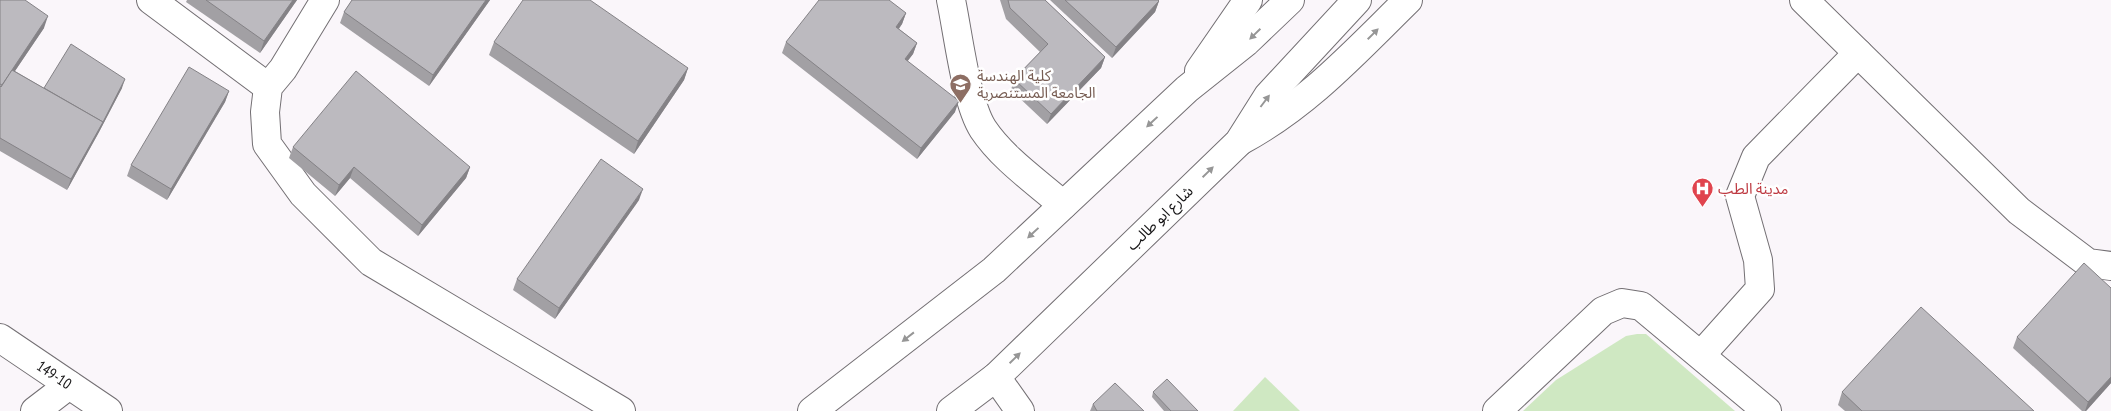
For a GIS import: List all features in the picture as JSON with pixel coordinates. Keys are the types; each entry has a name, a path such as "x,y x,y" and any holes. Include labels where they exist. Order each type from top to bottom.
{"main road":[{"path":"151,0 268,87"},
{"path":"325,0 283,69 268,87 264,112 267,144 303,194 371,262 621,411"},
{"path":"951,0 972,104 982,128 995,145 1063,205"},
{"path":"1187,89 1248,0"},
{"path":"812,411 994,270 1187,89 1246,42 1290,0"},
{"path":"1239,142 1292,110 1339,68 1408,0"},
{"path":"1804,0 2019,211 2088,263 2111,266"},
{"name":"شارع ابو طالب","path":"950,411 996,377 1239,142 1268,96 1354,4"},
{"path":"1700,355 1760,289 1758,260 1740,196 1756,157 1858,53"},
{"path":"1496,411 1603,311 1622,304 1641,306 1767,411"},
{"name":"149-10","path":"0,338 108,411"},
{"path":"996,377 1020,411"},
{"path":"35,411 69,385"}],"green space":[{"path":"1646,334 1735,411 1523,411 1556,380 1626,336"},
{"path":"1265,377 1300,411 1233,411"}],"building":[{"path":"0,0 25,0 48,16 2,85 0,84"},
{"path":"206,0 293,0 264,41"},
{"path":"352,0 486,0 433,75 344,12"},
{"path":"523,0 590,0 688,68 638,141 494,42"},
{"path":"819,0 889,0 906,13 896,27 917,43 905,59 959,101 921,148 786,42"},
{"path":"1008,0 1045,0 1105,57 1051,114 1014,79 1048,44 1010,8"},
{"path":"1065,0 1158,0 1159,1 1116,47"},
{"path":"71,44 125,79 102,124 103,122 44,88"},
{"path":"189,67 229,91 171,189 131,165"},
{"path":"12,70 103,122 71,179 0,138 0,86"},
{"path":"356,71 470,167 422,225 354,167 339,185 293,147"},
{"path":"601,159 643,189 559,308 517,279"},
{"path":"2084,263 2111,288 2111,377 2088,402 2017,337"},
{"path":"1921,307 2034,411 1862,411 1842,392"},
{"path":"1167,379 1198,411 1171,411 1153,392"},
{"path":"1115,383 1144,411 1097,411 1093,404"}],"place":[{"name":"كلية الهندسة الجامعة المستنصرية","path":"961,104"},
{"name":"مدينة الطب","path":"1702,208"}]}
